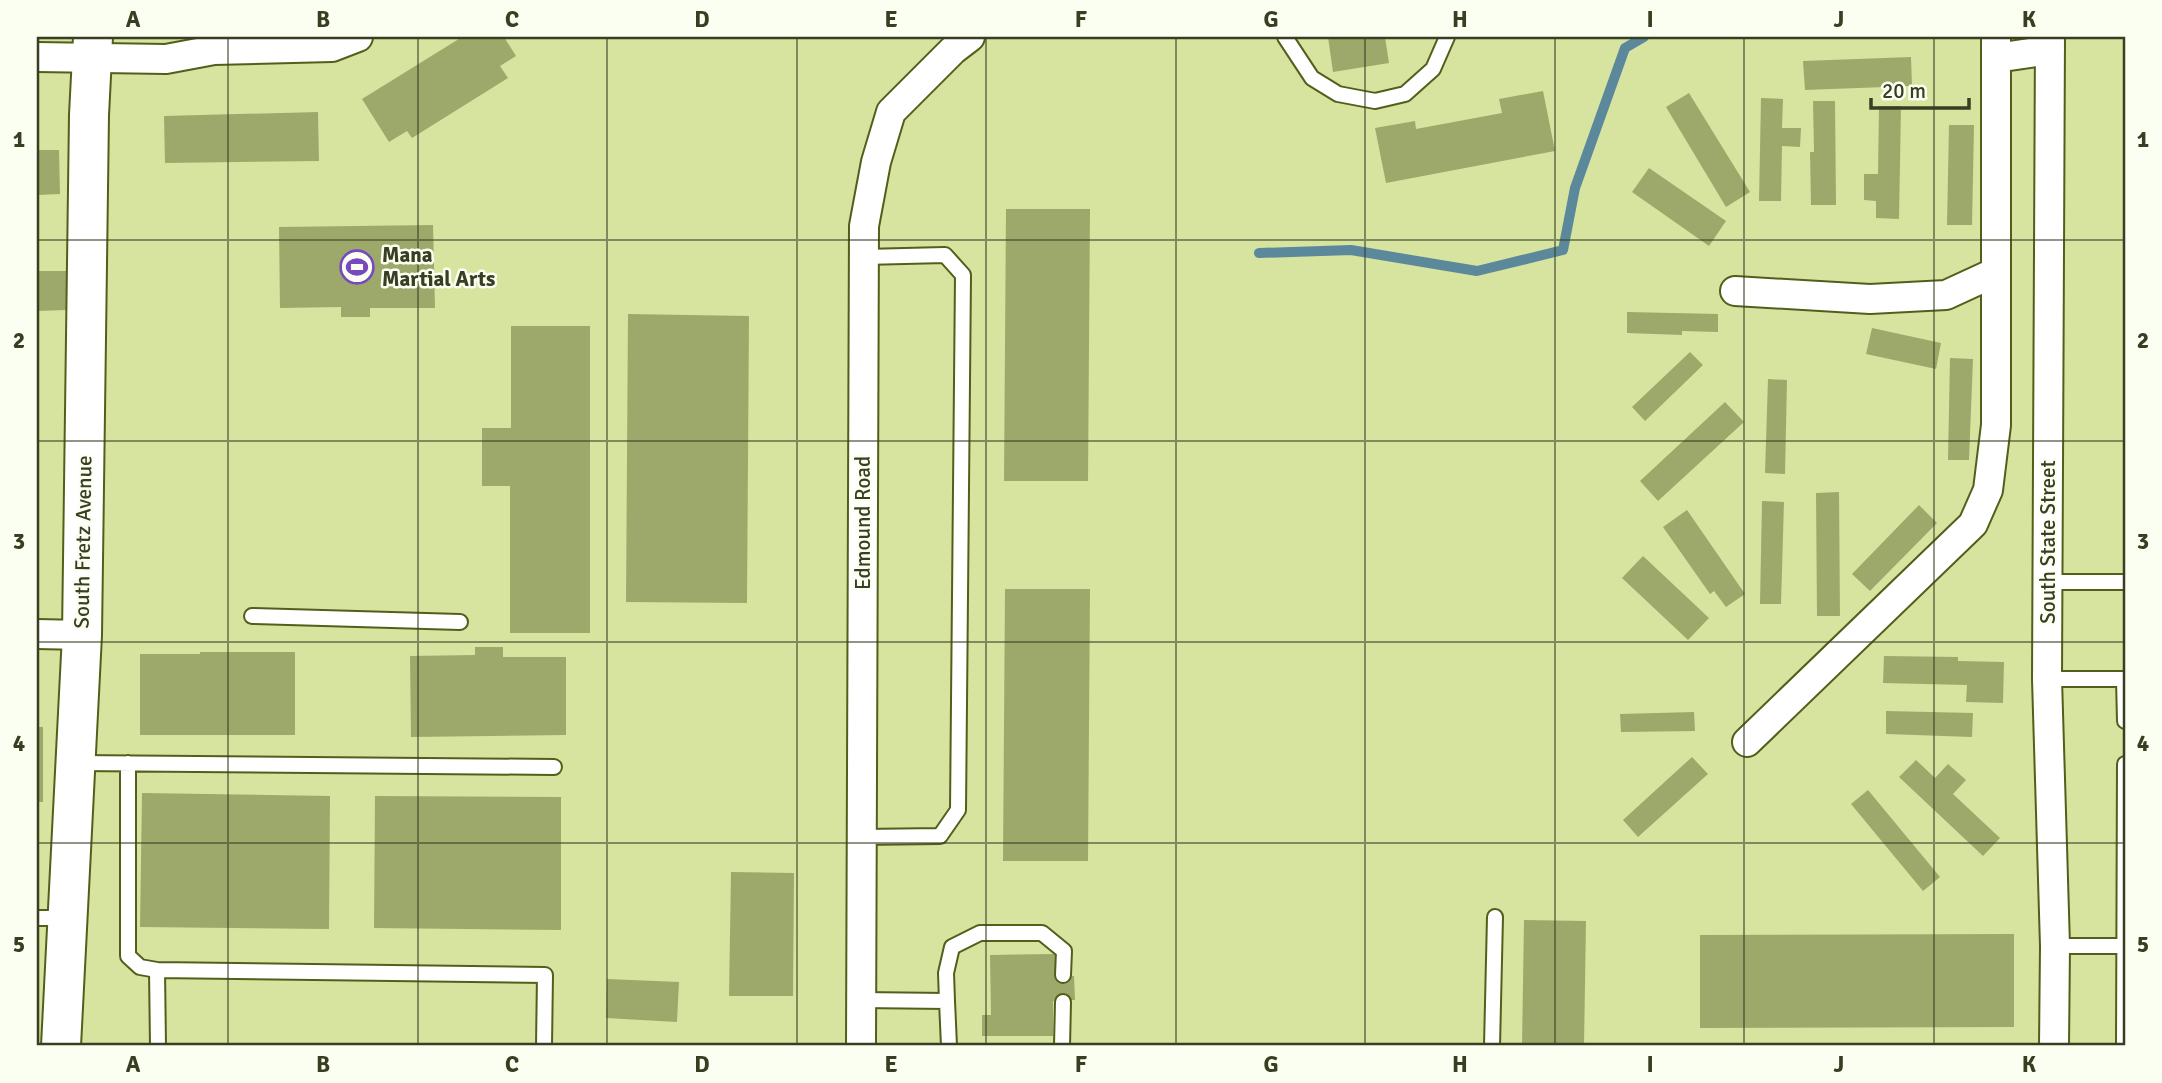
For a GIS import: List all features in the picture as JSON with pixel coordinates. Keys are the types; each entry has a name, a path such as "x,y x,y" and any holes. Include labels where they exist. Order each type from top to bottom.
{"street":[{"path":"37,57 92,47 166,59 214,50 332,47 358,37"},
{"name":"Edmound Road","path":"861,1046 864,226 876,162 891,112 970,37"},
{"path":"1747,742 1973,524 1988,490 1996,425 1996,47 2050,44"},
{"name":"South State Street","path":"2050,44 2047,679 2055,946 2054,1046"},
{"name":"South Fretz Avenue","path":"61,1046 52,918 75,763 82,635 92,47"},
{"path":"1735,291 1870,299 1946,295 1996,272"},
{"path":"37,635 82,635"}],"lane":[{"path":"1285,37 1312,78 1338,94 1375,101 1405,94 1433,69 1447,37"},
{"path":"862,837 940,836 958,810 963,275 945,255 864,257"},
{"path":"2048,582 2125,582"},
{"path":"252,615 460,622"},
{"path":"2047,679 2124,679 2125,721"},
{"path":"75,763 554,767"},
{"path":"128,763 128,956 141,967 157,970 545,975 544,1046"},
{"path":"2124,1046 2125,764"},
{"path":"1492,1046 1494,917"},
{"path":"949,1046 946,972 952,947 980,933 1042,933 1064,951 1063,975"},
{"path":"2055,946 2123,946"},
{"path":"157,970 158,1046"},
{"path":"861,1000 947,1001"},
{"path":"1062,1046 1063,1002"}],"building":[{"path":"462,37 504,37 516,56 500,66 508,78 412,138 407,131 389,142 362,99"},
{"path":"1328,37 1385,37 1389,63 1333,72"},
{"path":"1911,57 1912,86 1805,90 1803,61"},
{"path":"1543,91 1555,151 1386,183 1375,128 1415,121 1416,129 1502,113 1499,99"},
{"path":"1689,93 1750,192 1726,207 1666,107"},
{"path":"1761,98 1783,99 1782,128 1801,128 1800,147 1782,146 1781,201 1759,201"},
{"path":"1813,101 1835,101 1836,205 1811,205"},
{"path":"1879,106 1901,106 1899,219 1876,218 1876,201 1864,200 1864,174 1878,174"},
{"path":"318,112 319,161 165,163 164,116"},
{"path":"1949,125 1974,125 1972,225 1947,225"},
{"path":"37,150 59,150 60,194 37,195"},
{"path":"1649,168 1726,221 1709,246 1632,192"},
{"path":"1006,209 1090,209 1088,481 1004,481"},
{"name":"Mana Martial Arts","path":"433,225 435,308 370,308 370,317 341,317 341,307 280,308 279,227"},
{"path":"37,271 66,271 66,310 37,311"},
{"path":"1627,312 1718,314 1718,332 1682,331 1682,335 1627,333"},
{"path":"628,314 749,316 747,603 626,602"},
{"path":"511,326 590,326 590,633 510,633 510,486 482,486 482,428 511,428"},
{"path":"1872,328 1941,343 1936,369 1866,354"},
{"path":"1690,352 1703,365 1645,421 1632,407"},
{"path":"1950,358 1973,359 1969,460 1948,460"},
{"path":"1768,379 1787,380 1785,474 1765,473"},
{"path":"1725,402 1744,422 1658,501 1640,481"},
{"path":"1839,492 1840,616 1817,616 1816,493"},
{"path":"1762,501 1784,502 1781,604 1760,604"},
{"path":"1919,505 1937,523 1870,591 1852,574"},
{"path":"1687,510 1745,594 1726,607 1714,591 1710,594 1663,527"},
{"path":"1643,556 1709,618 1688,640 1622,578"},
{"path":"1005,589 1090,589 1088,861 1003,861"},
{"path":"475,647 503,647 503,657 566,657 566,735 411,737 410,656 475,655"},
{"path":"295,652 295,735 140,735 140,654"},
{"path":"1884,656 1958,657 1958,661 2004,662 2003,703 1966,702 1967,685 1883,683"},
{"path":"1886,711 1973,713 1972,737 1886,734"},
{"path":"1694,712 1695,731 1621,732 1620,714"},
{"path":"37,727 43,727 43,802 37,802"},
{"path":"1692,757 1708,774 1638,837 1623,820"},
{"path":"1916,760 1935,778 1948,764 1966,780 1953,794 2000,838 1983,856 1899,777"},
{"path":"1868,790 1940,877 1923,891 1851,804"},
{"path":"142,793 330,796 329,929 140,927"},
{"path":"375,796 561,797 561,930 374,928"},
{"path":"731,872 794,873 793,996 729,996"},
{"path":"1524,920 1586,921 1584,1046 1522,1046"},
{"path":"2014,934 2014,1027 1700,1028 1700,935"},
{"path":"1055,954 1055,976 1074,976 1075,1000 1053,1001 1053,1036 982,1036 982,1015 991,1015 990,955"},
{"path":"607,979 679,982 677,1022 606,1018"}],"waterway":[{"path":"1259,253 1351,250 1477,271 1563,250 1575,188 1625,48 1644,37"}],"place":[{"name":"Mana Martial Arts","path":"357,267"}]}
